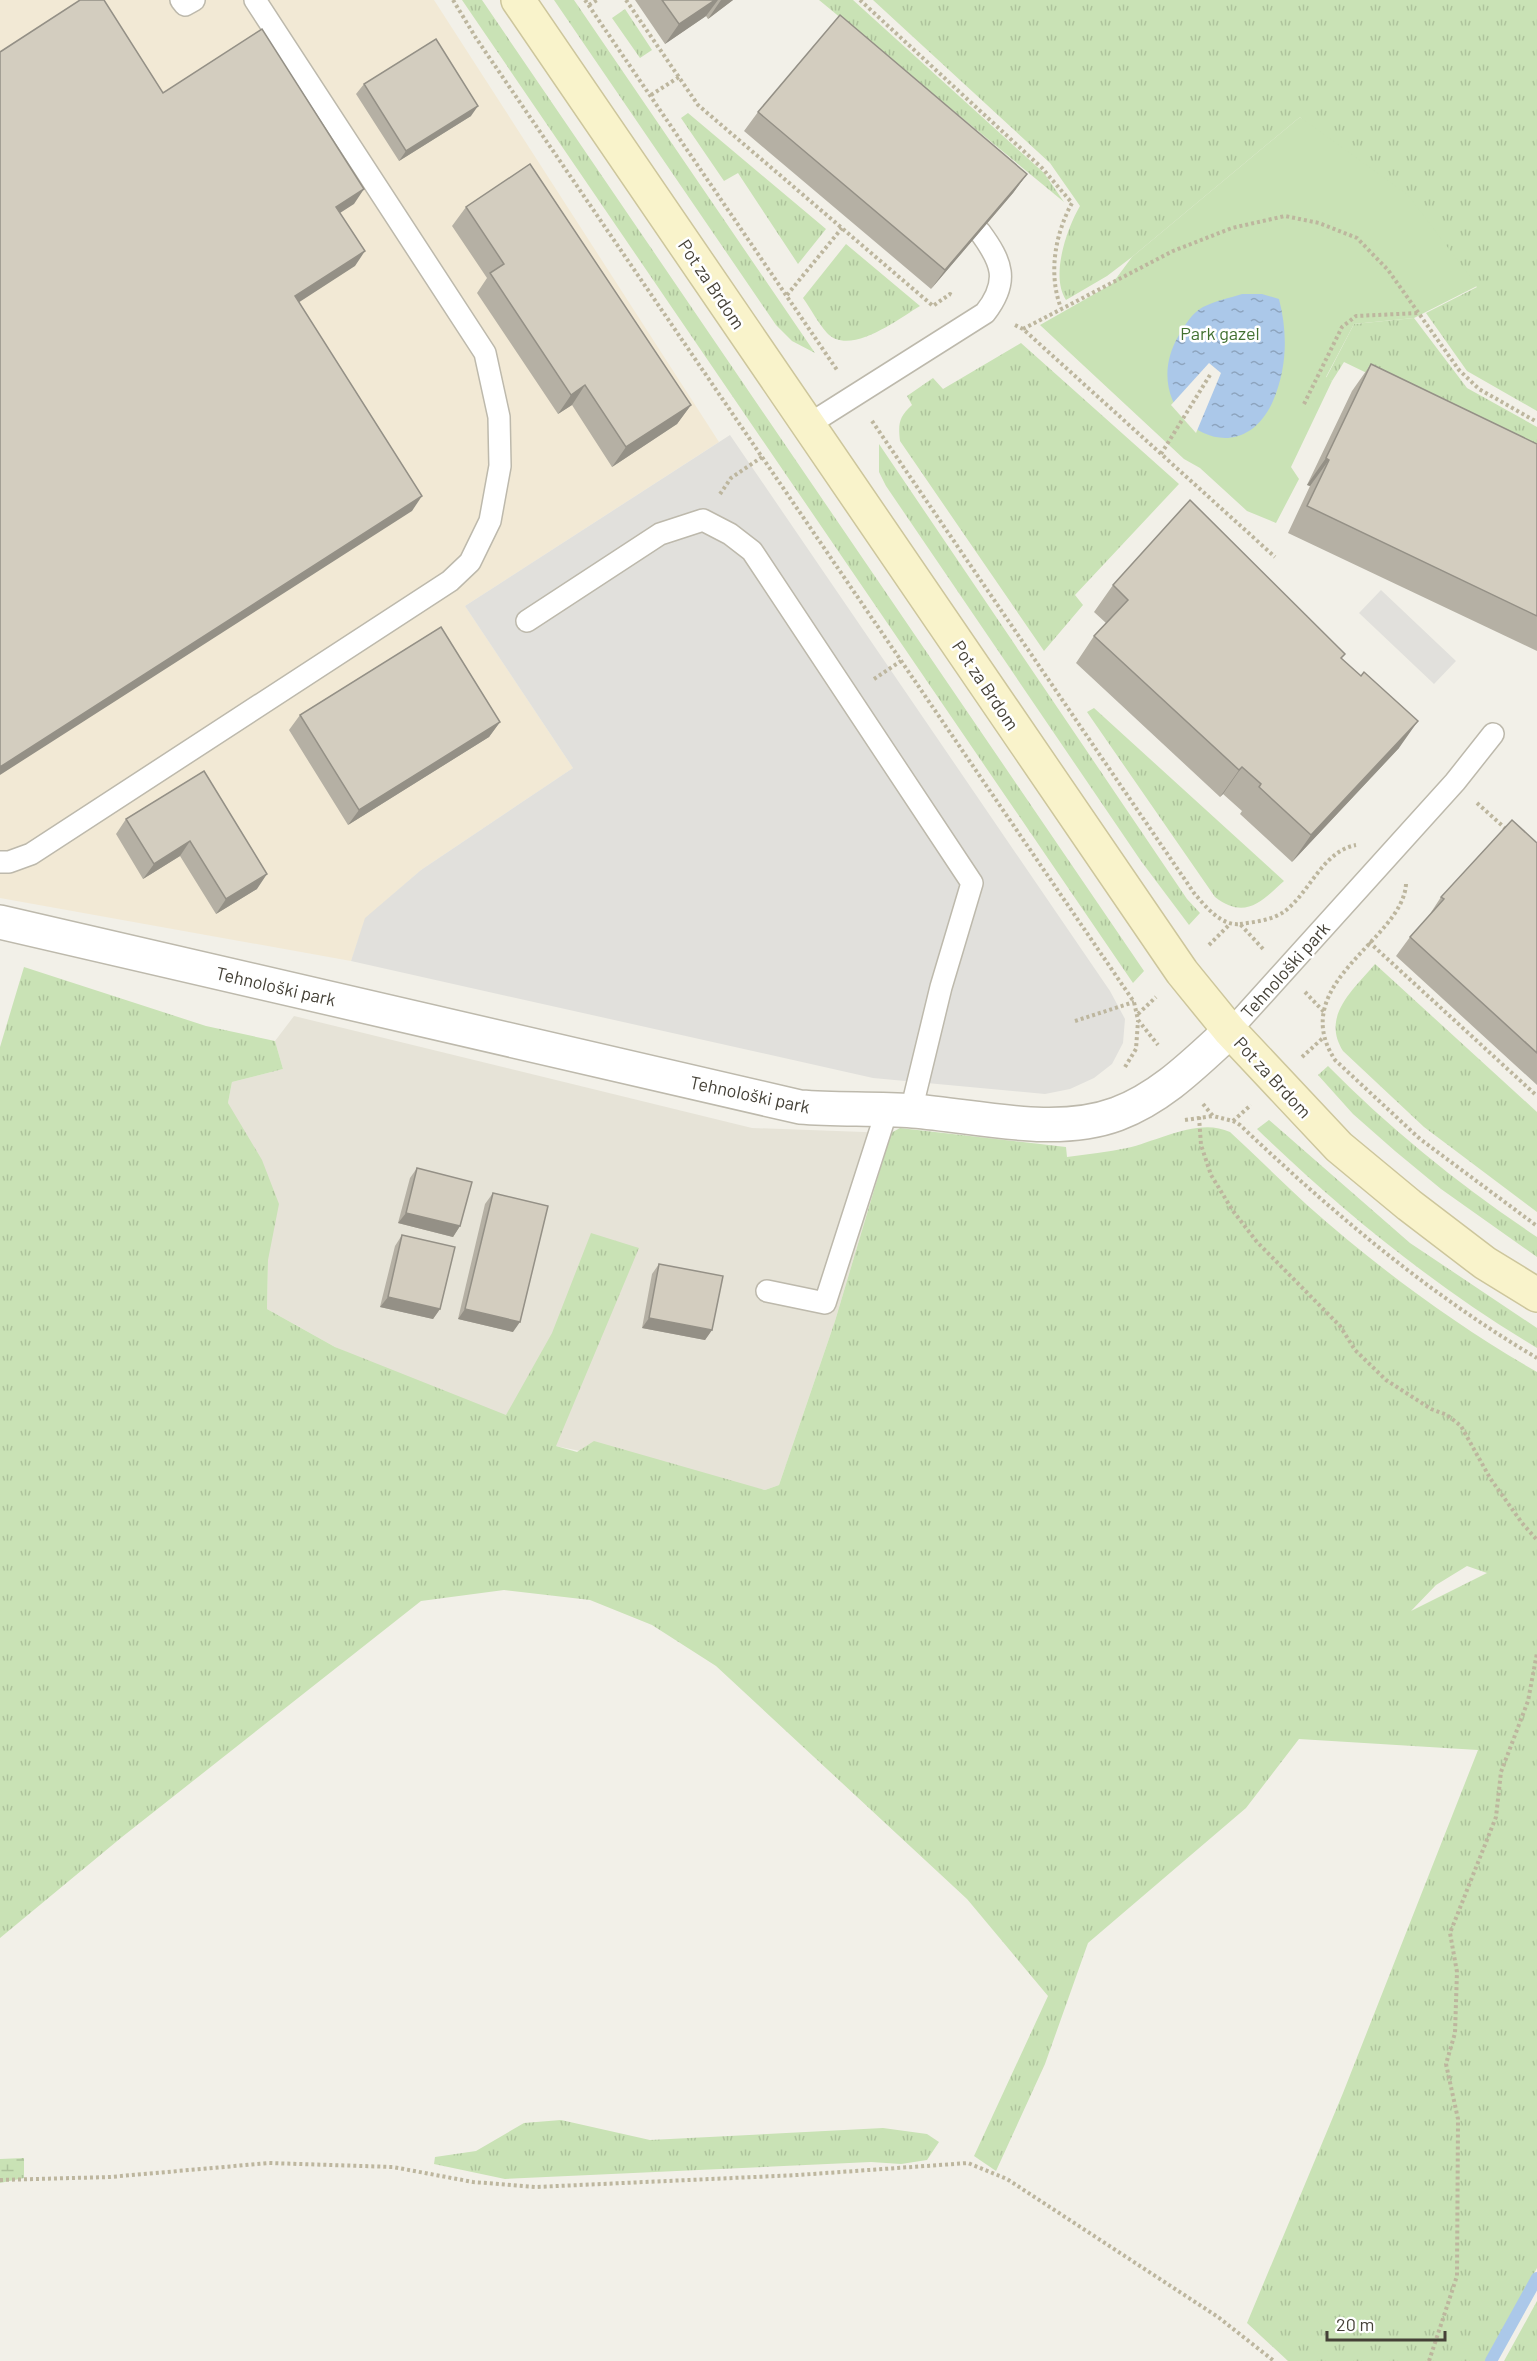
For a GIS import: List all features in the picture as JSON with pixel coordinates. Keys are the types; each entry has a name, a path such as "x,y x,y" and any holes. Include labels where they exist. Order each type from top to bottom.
{"main road":[{"name":"Pot za Brdom","path":"518,0 1182,972 1230,1031 1340,1147 1409,1205 1485,1263 1537,1295"}],"street":[{"name":"Tehnološki park","path":"0,922 760,1100 800,1107 899,1111 1045,1125 1075,1124 1116,1114 1155,1095 1181,1076 1230,1031"}],"lane":[{"path":"181,0 185,5 194,0"},
{"path":"0,862 9,862 31,854 450,581 470,562 490,521 500,466 499,417 485,353 255,0"},
{"path":"808,425 985,313 997,297 1001,278 998,260 980,232"},
{"path":"526,621 660,534 703,520 730,534 752,551 972,884 941,987 899,1111 825,1303 767,1291"},
{"name":"Tehnološki park","path":"1230,1031 1455,782 1493,734"}],"path":[{"path":"453,0 476,38 1134,1002 1138,1020 1160,1048"},
{"path":"585,0 828,356"},
{"path":"589,5 597,0"},
{"path":"626,0 698,105 933,306 950,294 985,313 1023,329 1275,557"},
{"path":"860,0 1042,168 1072,203 1061,225 1055,260 1055,293 1061,308"},
{"path":"651,95 679,78"},
{"path":"1023,329 1173,251 1232,228 1285,216 1319,224 1357,238 1388,270 1459,370 1479,389 1537,422"},
{"path":"787,295 842,228"},
{"path":"1304,405 1342,327 1356,316 1420,313"},
{"path":"1161,454 1210,375"},
{"path":"885,440 1194,893 1210,911 1230,924 1270,918 1285,911 1336,854 1347,848 1403,840 1406,892 1395,914 1344,972 1327,1004 1324,1037 1335,1060 1412,1132 1478,1185 1537,1226"},
{"path":"731,478 762,457"},
{"path":"1455,782 1512,835"},
{"path":"1211,943 1230,924"},
{"path":"1240,924 1259,944"},
{"path":"1369,942 1537,1095"},
{"path":"1137,1015 1159,994"},
{"path":"1311,999 1325,1013"},
{"path":"1075,1021 1134,1002"},
{"path":"1306,1053 1324,1037"},
{"path":"1200,1099 1213,1116 1233,1120 1394,1261 1476,1320 1537,1358"},
{"path":"1233,1120 1247,1108"},
{"path":"1199,1117 1201,1144 1210,1175 1257,1242 1340,1326 1355,1350 1386,1380 1431,1409 1447,1415 1461,1426 1490,1478 1537,1540"},
{"path":"1429,2361 1457,2276 1458,2119 1446,2064 1455,2033 1457,1972 1450,1933 1496,1816 1501,1773 1528,1701 1537,1653"},
{"path":"0,2180 110,2177 269,2163 393,2167 473,2182 536,2187 798,2175 968,2163 1007,2179 1218,2317 1274,2361"}],"shaded area":[{"path":"0,0 434,0 719,442 465,606 573,768 421,870 366,918 351,961 0,898"},
{"path":"730,435 1110,991 1125,1019 1123,1043 1112,1064 1094,1078 1070,1089 1045,1094 873,1078 351,961 365,918 421,870 573,768 465,606"},
{"path":"1381,590 1456,661 1434,684 1359,613"},
{"path":"294,1016 752,1128 891,1133 835,1321 779,1485 765,1490 556,1446 335,1347 267,1309 268,1260 228,1103 232,1082 283,1069 275,1041"}],"green space":[{"path":"462,0 482,0 1144,971 1133,983"},
{"path":"554,0 574,0 815,353 792,341 776,325"},
{"path":"819,0 853,0 1044,173 1064,202"},
{"path":"873,0 1537,0 1537,411 1467,371 1426,313 1477,287 1300,117 1132,257 1107,276 1066,300 1061,290 1060,278 1062,252 1080,206 1050,163"},
{"path":"625,9 652,50 640,58 612,18"},
{"path":"688,113 826,229 798,264 738,173 724,181 681,118"},
{"name":"Park gazel","path":"1300,117 1408,195 1477,286 1414,318 1354,324 1326,377 1332,381 1291,467 1299,479 1276,523 1247,511 1200,468 1184,459 1040,325 1112,284 1132,257"},
{"path":"846,244 920,306 887,327 848,341 837,339 827,333 803,298"},
{"path":"1414,318 1467,388 1537,427 1537,455 1344,362 1332,381 1326,378 1354,324"},
{"path":"1021,343 1179,484 1075,595 1083,605 1044,651 900,441 899,435 902,417 912,405 907,396 933,378 943,389"},
{"path":"879,444 1187,899 1200,913 1189,925 1141,861 886,486 879,472"},
{"path":"1094,708 1284,881 1268,896 1244,908 1226,904 1215,897 1087,712"},
{"path":"1375,964 1537,1112 1537,1212 1424,1127 1343,1051 1337,1038 1338,1015 1349,994"},
{"path":"24,967 206,1026 275,1041 283,1069 232,1082 228,1103 262,1160 279,1204 268,1260 267,1309 335,1347 506,1415 552,1333 591,1233 639,1248 556,1446 577,1452 594,1441 765,1490 779,1485 835,1321 891,1133 900,1128 1066,1147 1067,1157 1127,1148 1178,1132 1205,1127 1230,1132 1307,1205 1389,1273 1476,1335 1537,1372 1537,2268 1486,2361 1288,2361 1247,2323 1343,2093 1478,1750 1299,1739 1246,1808 1088,1943 1045,2064 996,2171 974,2156 1048,1996 967,1899 716,1666 652,1625 590,1600 504,1590 421,1601 122,1837 0,1938 0,1047","holes":["1467,1566 1487,1573 1411,1611 1436,1585"]},
{"path":"1328,1066 1428,1157 1537,1237 1537,1257 1441,1189 1353,1114 1318,1075"},
{"path":"1269,1120 1410,1243 1537,1328 1537,1348 1462,1300 1356,1219 1257,1129"},
{"path":"561,2120 650,2140 883,2128 927,2134 939,2142 927,2160 901,2164 871,2162 505,2179 434,2164 435,2157 476,2151 524,2123"},
{"path":"24,2158 24,2178 0,2183 0,2159"},
{"path":"1537,2301 1537,2361 1504,2361"}],"water":[{"path":"1242,294 1262,294 1279,299 1285,338 1281,376 1273,401 1256,425 1236,437 1215,437 1195,428 1179,412 1169,389 1168,363 1179,335 1195,312 1217,301"}],"pier":[{"path":"1209,363 1221,373 1196,433 1171,405"}],"building":[{"path":"80,0 104,0 163,93 262,29 364,189 336,207 365,251 295,296 422,496 0,767 0,52"},
{"path":"662,0 715,0 679,24"},
{"path":"840,15 1027,174 945,270 758,112"},
{"path":"436,39 478,106 406,151 364,84"},
{"path":"530,164 691,405 626,447 585,385 571,395 490,273 504,264 466,207"},
{"path":"1371,364 1537,444 1537,616 1307,506 1329,460 1326,458"},
{"path":"1190,500 1345,654 1341,658 1361,676 1364,672 1418,721 1311,835 1259,787 1261,784 1242,767 1239,770 1094,636 1128,600 1113,585"},
{"path":"441,627 500,722 359,810 300,715"},
{"path":"204,771 267,874 226,899 190,841 154,864 126,819"},
{"path":"1512,820 1537,843 1537,1053 1410,937 1444,899 1441,897"},
{"path":"417,1168 472,1182 460,1226 406,1213"},
{"path":"493,1193 548,1206 520,1322 465,1309"},
{"path":"402,1235 455,1247 440,1309 388,1297"},
{"path":"659,1264 723,1276 712,1330 649,1318"}],"waterway":[{"path":"1491,2361 1537,2278"}]}
